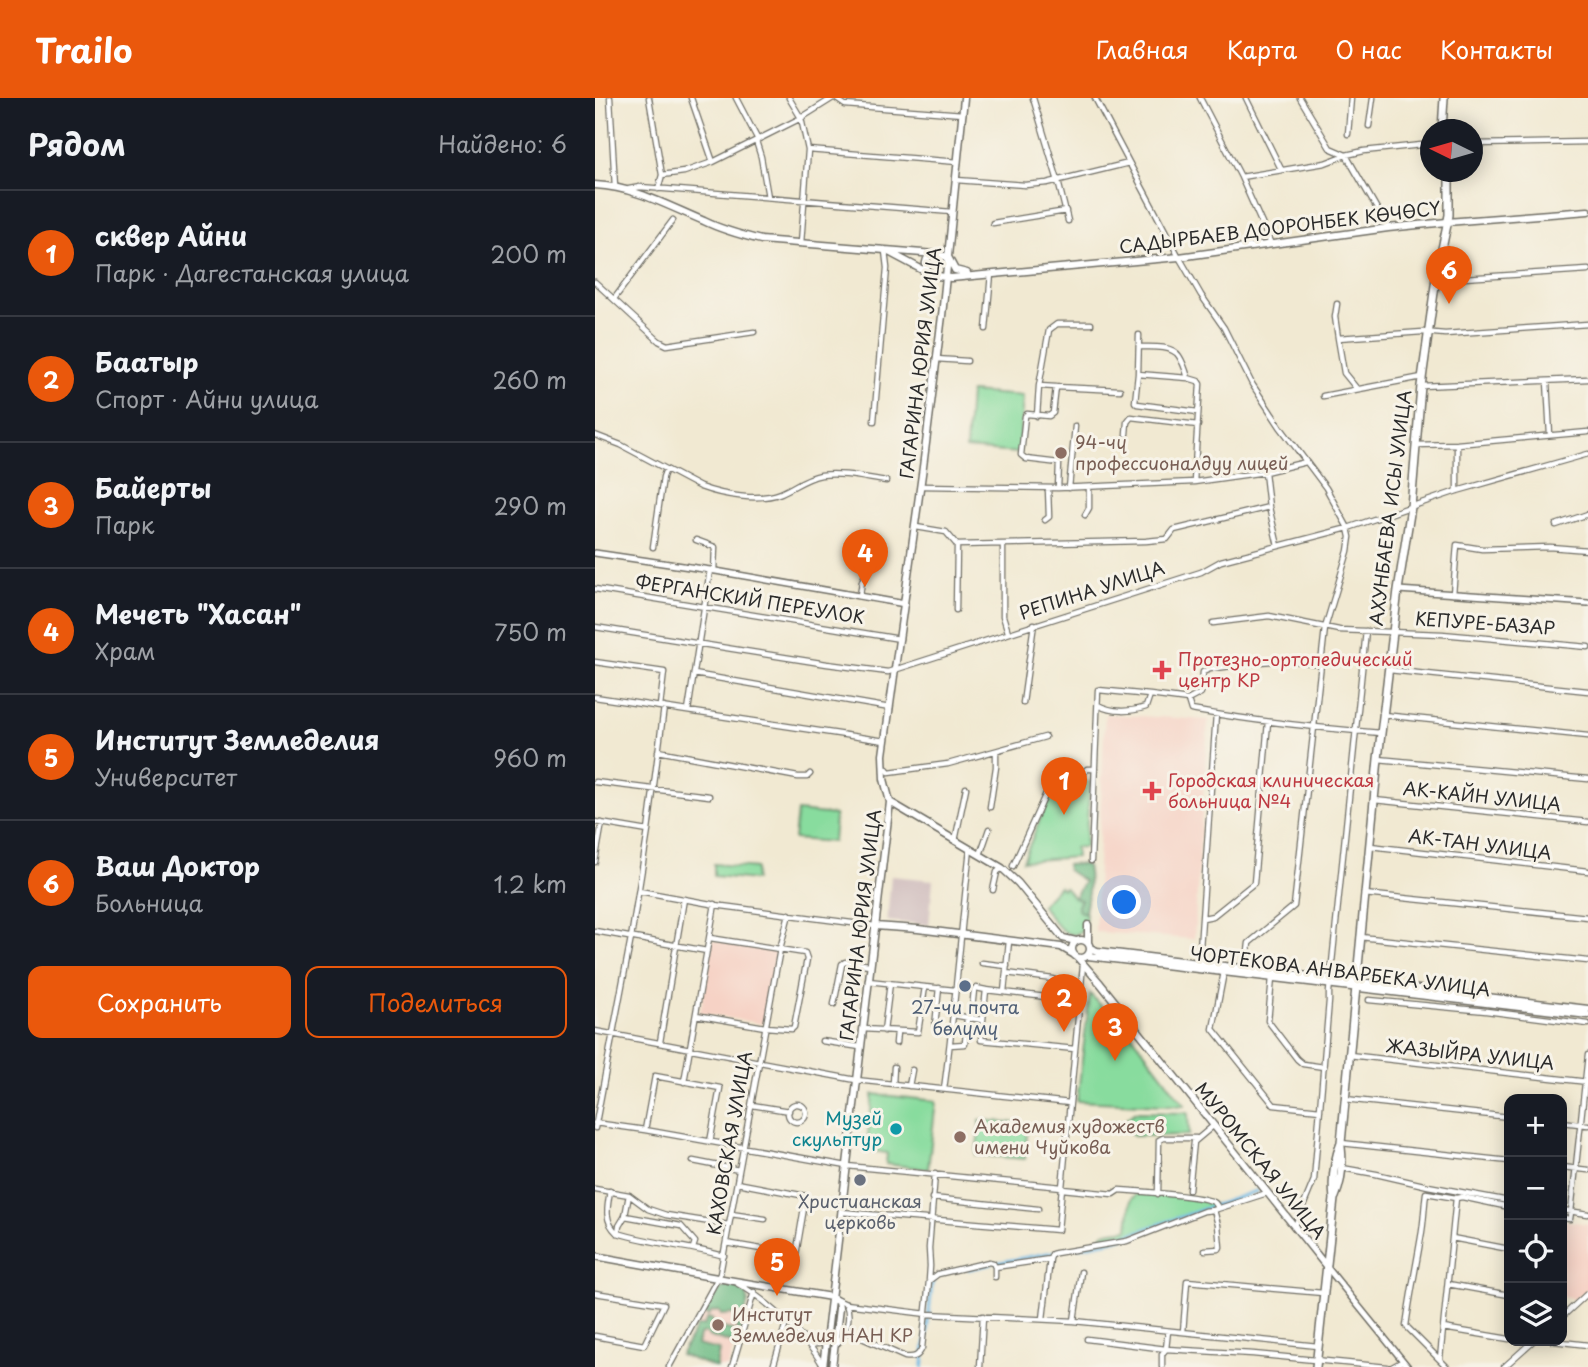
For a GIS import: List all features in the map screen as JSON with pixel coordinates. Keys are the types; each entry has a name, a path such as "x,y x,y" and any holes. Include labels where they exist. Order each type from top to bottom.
{"main road":[{"name":"ГАГАРИНА ЮРИЯ УЛИЦА","path":"823,1367 890,802 883,769 885,741 916,527 964,98"},
{"path":"1443,119 1444,98"},
{"name":"АХУНБАЕВА ИСЫ УЛИЦА","path":"1334,1199 1342,1168 1341,1143 1378,759 1398,590 1411,507 1422,382 1436,278 1447,222 1449,182"},
{"path":"595,186 627,190 734,233 761,240 935,254 947,257 957,271 976,275"},
{"name":"САДЫРБАЕВ ДООРОНБЕК КӨЧӨСҮ","path":"946,276 951,278 1179,257 1388,228 1588,211"},
{"path":"885,250 932,275 946,276"},
{"path":"932,275 926,268 926,263 929,256 935,254"},
{"path":"875,926 1061,947 1065,944 1018,883 1002,868 890,802"},
{"path":"1087,956 1078,959 1072,947 1088,925 1087,956 1091,973"},
{"path":"1063,938 1084,940 1089,945"},
{"name":"ЧОРТЕКОВА АНВАРБЕКА УЛИЦА","path":"1089,945 1097,951 1246,968 1330,981 1588,1009"},
{"name":"МУРОМСКАЯ УЛИЦА","path":"1061,947 1091,973 1326,1266"},
{"name":"ЧОРТЕКОВА АНВАРБЕКА УЛИЦА","path":"1087,956 1330,981"},
{"name":"ЧОРТЕКОВА АНВАРБЕКА УЛИЦА","path":"1356,984 1588,1015"},
{"name":"АХУНБАЕВА ИСЫ УЛИЦА","path":"1316,1364 1335,1167 1341,1143"},
{"path":"595,1256 831,1297"},
{"name":"ГАГАРИНА ЮРИЯ УЛИЦА","path":"831,1297 838,1302 839,1308 832,1367"},
{"path":"825,1343 835,1343"}],"street":[{"path":"610,98 615,187"},
{"path":"649,98 663,175 659,189"},
{"path":"691,98 713,162"},
{"path":"736,98 757,141 768,197"},
{"path":"789,98 801,118 807,150 800,244"},
{"path":"663,175 684,172 713,162 801,118 834,98 845,105 963,114"},
{"path":"844,98 845,105"},
{"path":"1033,98 1068,220"},
{"path":"1095,98 1179,257 1224,328 1252,384 1326,488 1348,528 1350,537 1349,551 1325,628 1294,906 1249,943 1246,968"},
{"path":"1200,98 1241,177 1271,244"},
{"path":"1246,98 1281,169"},
{"path":"1300,98 1330,148 1346,155 1388,228"},
{"path":"1348,134 1351,98"},
{"path":"1370,126 1373,98"},
{"path":"1483,144 1588,142"},
{"path":"1241,177 1325,163 1364,151 1420,145"},
{"path":"807,150 958,163"},
{"path":"955,180 1025,184 1058,181 1129,163"},
{"path":"627,190 640,187 952,212"},
{"path":"993,223 1066,211"},
{"path":"614,299 673,220"},
{"path":"874,421 887,268 885,250"},
{"path":"1436,278 1588,270"},
{"path":"986,329 991,273"},
{"path":"595,282 659,341 667,345 754,332"},
{"path":"1336,304 1335,317 1344,373 1357,389"},
{"path":"1037,416 1039,386 1049,330 1057,324 1091,324"},
{"path":"1338,338 1588,324"},
{"path":"1139,335 1135,402 1198,412"},
{"path":"1139,347 1176,352 1188,378"},
{"path":"936,359 967,361"},
{"path":"1138,374 1188,378 1200,384 1195,482"},
{"path":"1323,396 1357,389 1422,382 1588,379"},
{"path":"1547,381 1550,435"},
{"path":"1039,386 1120,390"},
{"path":"1056,387 1052,415 1025,416 1021,455 1026,459 1059,463 1058,488"},
{"path":"1126,434 1127,422 1131,416 1198,425"},
{"path":"1069,488 1075,426"},
{"path":"1416,445 1588,432"},
{"path":"595,435 611,440 707,489 752,497 776,494 809,478 823,475 886,481"},
{"path":"1457,444 1457,491"},
{"name":"РЕПИНА УЛИЦА","path":"595,626 827,664 895,671 1008,632 1201,572 1221,561 1348,528 1457,491 1588,454"},
{"path":"921,486 1069,488 1195,482 1265,472 1306,462"},
{"path":"653,547 666,469"},
{"path":"1265,472 1277,546"},
{"path":"1085,515 1089,508 1089,487"},
{"path":"1045,520 1049,517 1048,488"},
{"path":"957,545 1167,539 1174,530 1269,507"},
{"path":"1556,525 1588,514"},
{"path":"916,527 947,532 957,545 956,610"},
{"path":"688,710 715,547 696,540"},
{"path":"860,596 862,581 877,554 875,549 862,544"},
{"path":"1003,544 1003,616 1008,632"},
{"path":"1453,594 1457,545 1482,550 1550,547 1588,550"},
{"path":"595,553 712,570 905,604"},
{"name":"ФЕРГАНСКИЙ ПЕРЕУЛОК","path":"595,589 900,639"},
{"path":"1398,590 1588,603"},
{"name":"КЕПУРЕ-БАЗАР","path":"1213,623 1269,616 1339,630 1442,634 1588,647"},
{"path":"1023,703 1034,624"},
{"path":"1295,1227 1314,1180 1330,981 1366,631"},
{"path":"1091,861 1098,690 1188,700 1201,693 1203,673 1210,669 1288,660 1320,664"},
{"path":"595,662 664,672 658,751 639,891 595,1124 645,1130 847,1166 1113,1194 1119,1190 1206,1199 1216,1207 1220,1247 1205,1250"},
{"path":"1389,670 1588,691"},
{"path":"694,674 890,708"},
{"path":"1098,705 1133,711 1146,707 1150,695"},
{"path":"595,697 885,741"},
{"path":"1188,700 1191,709 1216,714 1381,733"},
{"path":"1199,963 1216,714"},
{"path":"1384,715 1588,736"},
{"path":"1202,918 1213,916 1254,883 1268,722"},
{"path":"883,769 889,772 949,764 1045,737"},
{"path":"658,751 798,776 807,777 810,774"},
{"path":"990,807 996,752"},
{"path":"1378,759 1588,779"},
{"path":"1013,866 1052,778 1081,776 1087,769 1095,769"},
{"path":"595,782 709,796"},
{"path":"955,841 966,788"},
{"name":"АК-КАЙН УЛИЦА","path":"1374,800 1588,822"},
{"path":"595,822 648,831"},
{"path":"595,862 602,823"},
{"path":"980,855 989,829"},
{"name":"АК-ТАН УЛИЦА","path":"1369,846 1588,871"},
{"path":"944,1089 970,849"},
{"path":"993,890 997,872 1002,868"},
{"path":"639,891 875,926"},
{"path":"1364,894 1588,917"},
{"path":"660,1042 684,899"},
{"path":"684,1082 715,904"},
{"name":"КАХОВСКАЯ УЛИЦА","path":"669,1367 718,1278 724,1256 765,1027 789,914"},
{"path":"595,931 707,951"},
{"path":"1360,937 1588,961"},
{"path":"696,1015 790,1030 794,1027 807,959 805,953 709,938"},
{"path":"1005,992 1009,940"},
{"path":"841,1212 1058,1230 1080,1001 1078,959"},
{"path":"834,1004 842,964 845,962 870,965"},
{"path":"982,963 1007,966"},
{"path":"1224,972 1213,1029 1274,1105 1320,1110"},
{"path":"1006,973 1053,979"},
{"path":"1273,977 1268,1021 1303,1064 1324,1067"},
{"path":"868,981 955,989"},
{"path":"884,1031 890,983"},
{"path":"862,1029 916,1033 919,1030 925,987"},
{"path":"935,1026 939,988"},
{"path":"950,1045 965,1045 976,988 1080,1001"},
{"path":"986,990 981,1040 1075,1049"},
{"path":"1369,1000 1588,1024"},
{"path":"953,1015 982,1020"},
{"path":"595,1031 856,1080 1070,1103"},
{"path":"896,1043 897,1032"},
{"path":"822,1041 860,1047"},
{"name":"ЖАЗЫЙРА УЛИЦА","path":"1349,1055 1586,1082"},
{"path":"1567,1218 1570,1219 1571,1212 1588,1055"},
{"path":"893,1084 894,1067"},
{"path":"909,1086 912,1070"},
{"path":"645,1130 655,1076 720,1088 710,1142"},
{"path":"1345,1099 1504,1116"},
{"path":"752,1105 789,1111"},
{"path":"1567,1123 1588,1125"},
{"path":"1189,1190 1192,1146 1196,1139 1213,1126"},
{"path":"1158,1194 1159,1140 1196,1139"},
{"path":"1341,1143 1504,1160"},
{"path":"692,1161 739,1170"},
{"path":"1567,1167 1588,1170"},
{"path":"1342,1168 1504,1200"},
{"path":"846,1331 905,1357 914,1358 919,1355 927,1314 935,1174"},
{"path":"726,1243 796,1255 806,1196 737,1183"},
{"path":"595,1189 629,1195 647,1209 666,1215 729,1225"},
{"path":"610,1191 607,1217 618,1233 642,1241 693,1248 724,1256"},
{"path":"1042,1319 1052,1254 1127,1241 1204,1211 1268,1192"},
{"path":"1447,1367 1406,1326 1422,1235 1426,1193 1504,1206"},
{"path":"618,1233 629,1195"},
{"path":"932,1198 1038,1209"},
{"path":"1440,1360 1456,1198"},
{"path":"1567,1211 1588,1214"},
{"path":"731,1214 765,1219"},
{"path":"625,1216 681,1226 695,1242 693,1248"},
{"path":"1452,1238 1504,1248"},
{"path":"995,1267 1050,1259"},
{"path":"929,1281 937,1274 989,1262 995,1267 995,1277"},
{"name":"МУРОМСКАЯ УЛИЦА","path":"1326,1266 1408,1367"},
{"path":"1074,1321 1081,1272"},
{"path":"1183,1332 1187,1281 1323,1293"},
{"path":"734,1282 754,1292 786,1322 823,1367"},
{"path":"1448,1284 1504,1294"},
{"path":"732,1367 754,1292"},
{"path":"595,1293 664,1304 644,1345 595,1336"},
{"path":"1567,1312 1588,1293"},
{"path":"831,1297 846,1304 927,1314 1074,1321 1318,1346"},
{"path":"1578,1302 1588,1302"},
{"path":"835,1343 838,1343 846,1331 849,1310 846,1304"},
{"path":"981,1367 983,1317"},
{"path":"773,1367 786,1322"},
{"path":"1443,1328 1504,1338"},
{"path":"1161,1367 1168,1331"},
{"path":"1087,1339 1166,1349 1252,1354 1316,1364 1387,1367"},
{"path":"808,1346 825,1343"},
{"path":"1567,1343 1588,1345"},
{"path":"1504,1367 1527,1346"},
{"path":"1392,1367 1403,1361"}],"shaded area":[{"name":"Городская клиническая больница №4","path":"1105,714 1208,720 1194,939 1095,932"},
{"path":"891,876 933,880 929,925 887,921"},
{"path":"713,940 776,951 763,1024 700,1013"},
{"path":"1567,1221 1588,1224 1588,1289 1575,1299 1567,1298"},
{"name":"Институт Земледелия НАН КР","path":"719,1283 734,1286 745,1296 728,1367 718,1367 679,1355"}],"green space":[{"path":"970,392 1023,396 1019,453 966,449"},
{"path":"1056,780 1090,782 1085,847 1075,848 1076,857 1023,861"},
{"path":"797,811 835,815 833,842 794,839"},
{"path":"714,864 756,868 755,880 714,876"},
{"path":"1066,865 1087,866 1088,877 1085,912 1078,910 1081,900 1074,898 1084,881 1067,870"},
{"path":"1059,886 1062,889 1065,887 1074,898 1082,900 1081,912 1086,913 1085,922 1078,933 1062,930 1041,905"},
{"path":"1090,994 1118,1023 1123,1023 1185,1106 1077,1101"},
{"path":"873,1094 936,1101 928,1169 886,1164 887,1153 866,1150"},
{"path":"1136,1112 1188,1113 1189,1135 1134,1136 1126,1129 1127,1118"},
{"path":"980,1120 1028,1124 1025,1159 976,1155"},
{"path":"1138,1193 1202,1199 1215,1205 1124,1236 1109,1239 1100,1236 1105,1232 1128,1229 1131,1199"},
{"path":"733,1284 747,1295 748,1302 738,1336 738,1320 734,1314 721,1315 719,1311 708,1316 704,1314 718,1290"},
{"path":"707,1319 712,1319 713,1326 733,1330 735,1336 733,1346 730,1342 705,1333 699,1335 697,1345 719,1350 716,1367 680,1355 697,1326 703,1326"}],"waterway":[{"path":"1079,1247 1114,1240 1257,1191"},
{"path":"997,1263 1054,1252"},
{"path":"969,1269 991,1264"},
{"path":"923,1367 934,1278"}],"place":[{"name":"Ваш Доктор","path":"1449,304"},
{"name":"94-чү профессионалдуу лицей","path":"1061,453"},
{"name":"Мечеть \"Хасан\"","path":"865,587"},
{"name":"Протезно-ортопедический центр КР","path":"1162,670"},
{"name":"Городская клиническая больница №4","path":"1152,791"},
{"name":"сквер Айни","path":"1064,815"},
{"name":"27-чи почта бөлүмү","path":"965,986"},
{"name":"Баатыр","path":"1064,1032"},
{"name":"Байерты","path":"1115,1061"},
{"name":"Музей скульптур","path":"896,1129"},
{"name":"Академия художеств имени Чуйкова","path":"960,1137"},
{"name":"Христианская церковь","path":"860,1180"},
{"name":"Институт Земледелия","path":"777,1296"},
{"name":"Институт Земледелия НАН КР","path":"718,1325"}]}
